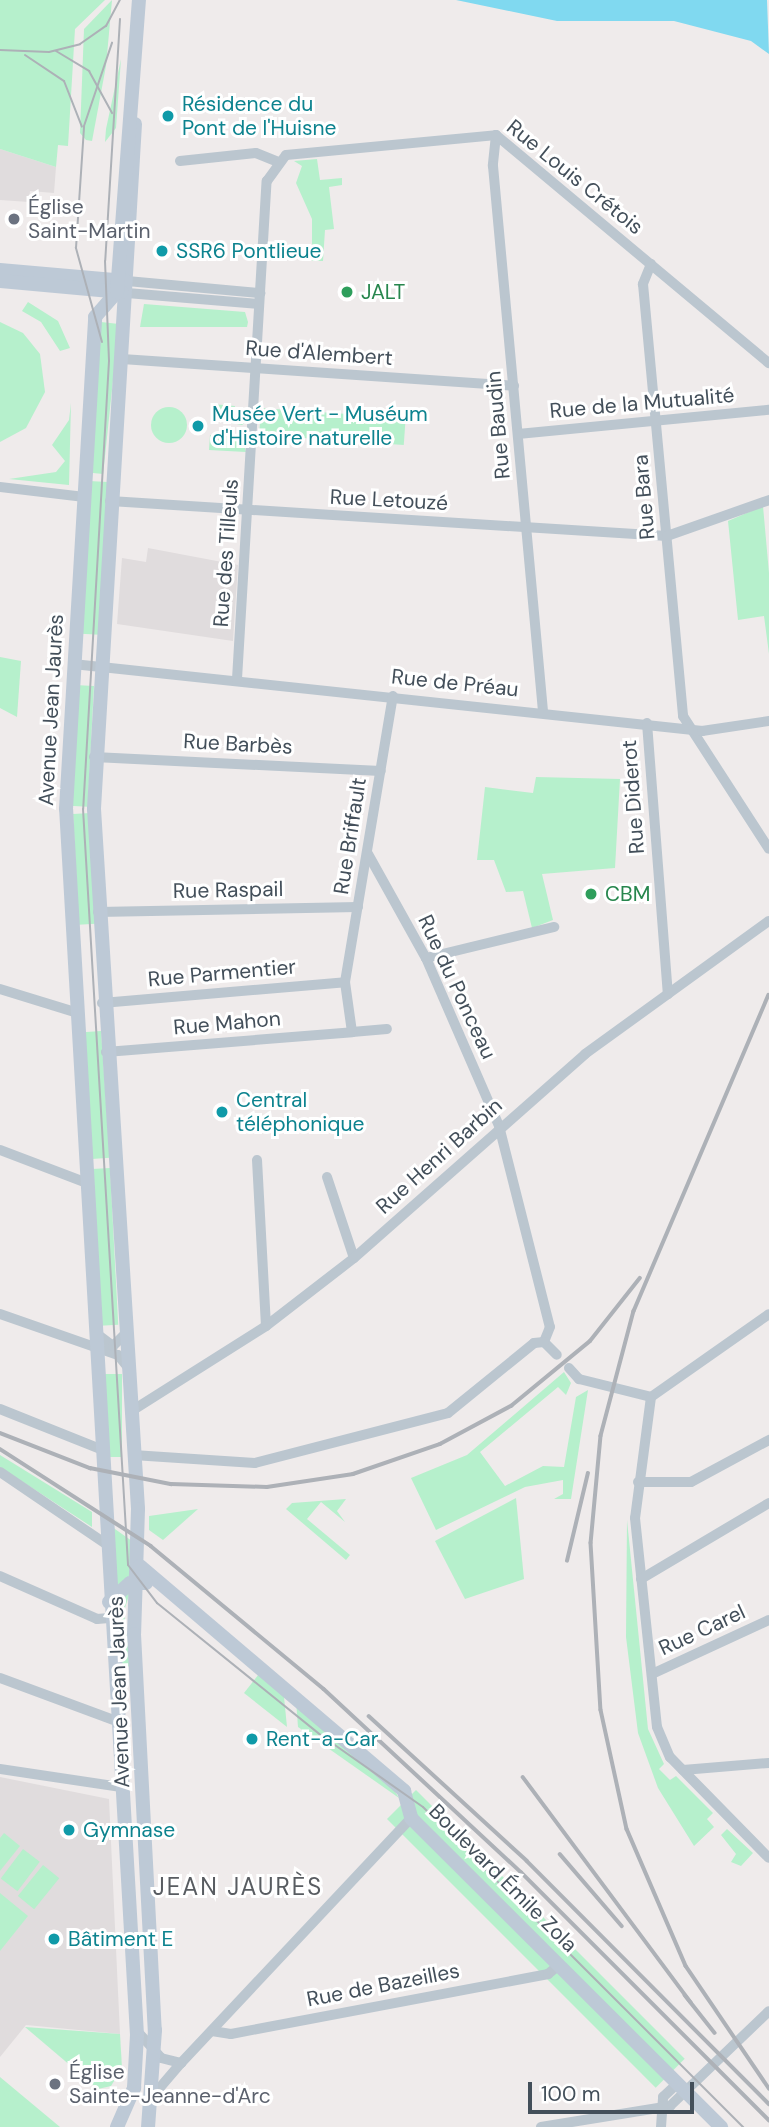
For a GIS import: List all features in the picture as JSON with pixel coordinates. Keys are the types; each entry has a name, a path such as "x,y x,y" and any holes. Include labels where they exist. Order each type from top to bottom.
{"main road":[{"name":"Avenue Jean Jaurès","path":"139,0 133,102 137,148 122,287 122,359 93,757 102,1003 140,1566 135,1677 143,1782 153,2050 148,2127"},
{"path":"0,270 122,287"},
{"path":"0,281 122,287"},
{"name":"Avenue Jean Jaurès","path":"117,2127 134,2088 137,2050 109,1618 103,1450 66,809 95,317 122,287"},
{"name":"Boulevard Émile Zola","path":"140,1566 404,1791 411,1818 721,2127"},
{"path":"109,1602 138,1582"},
{"name":"Boulevard Émile Zola","path":"138,1582 191,1611"}],"street":[{"name":"Rue Louis Crétois","path":"278,162 297,151 496,135 769,363"},
{"name":"Rue Baudin","path":"496,135 493,166 543,711"},
{"path":"180,160 256,153 278,162 267,181 260,298"},
{"name":"Rue Bara","path":"651,264 643,284 687,729"},
{"path":"122,287 174,297 260,298"},
{"path":"122,287 260,298"},
{"name":"Rue des Tilleuls","path":"237,680 260,298"},
{"name":"Rue d'Alembert","path":"122,359 514,386"},
{"name":"Rue de la Mutualité","path":"518,434 657,423 769,410"},
{"path":"0,487 84,497"},
{"path":"667,536 769,500"},
{"name":"Rue Letouzé","path":"110,501 667,536"},
{"name":"Rue de Préau","path":"73,664 543,711 687,729 769,720"},
{"name":"Rue Briffault","path":"345,982 393,696"},
{"name":"Rue Diderot","path":"647,723 668,994"},
{"path":"687,729 769,849"},
{"name":"Rue Barbès","path":"93,757 381,771"},
{"name":"Rue du Ponceau","path":"368,854 390,889 426,958 499,1126 550,1327 544,1342"},
{"name":"Rue Raspail","path":"98,912 358,907"},
{"name":"Rue Henri Barbin","path":"130,1412 265,1326 354,1258 499,1126 668,994 769,921"},
{"path":"426,958 554,927"},
{"path":"345,982 352,1032"},
{"name":"Rue Parmentier","path":"102,1003 345,982"},
{"path":"0,989 78,1013"},
{"name":"Rue Mahon","path":"106,1052 387,1029"},
{"path":"0,1150 88,1183"},
{"path":"257,1160 265,1326"},
{"path":"327,1177 354,1258"},
{"path":"0,1314 97,1351 119,1356 127,1366"},
{"path":"769,1314 652,1397 638,1482 641,1579 662,1743 683,1770 769,1857"},
{"path":"96,1330 106,1346 118,1344 125,1334"},
{"path":"133,1455 255,1463 449,1413 534,1343 544,1342 557,1355"},
{"path":"569,1368 579,1379 652,1397"},
{"path":"0,1409 103,1450"},
{"path":"638,1482 691,1482 769,1440"},
{"path":"0,1472 106,1544"},
{"path":"641,1579 769,1503"},
{"path":"0,1576 97,1619 109,1618"},
{"name":"Rue Carel","path":"652,1674 769,1620"},
{"path":"114,1676 135,1677"},
{"path":"0,1678 116,1721"},
{"path":"683,1770 769,1763"},
{"path":"0,1769 120,1787"},
{"path":"149,2101 181,2063 411,1818"},
{"name":"Rue de Bazeilles","path":"212,2031 231,2035 548,1974 559,1965"},
{"path":"660,2127 663,2097 708,2070 769,2011"},
{"path":"136,2031 153,2050 181,2063"},
{"path":"541,2127 662,2107"}],"shaded area":[{"path":"0,149 56,167 54,193 30,191 29,202 0,200"},
{"path":"148,548 238,565 233,641 117,624 122,558 146,562"},
{"path":"0,1777 109,1799 120,2034 26,2025 0,2057"}],"green space":[{"path":"0,0 105,0 75,29 68,146 58,145 56,167 0,149"},
{"path":"112,0 106,66 92,141 86,140 80,133 84,29"},
{"path":"121,59 116,128 105,142 106,129"},
{"path":"317,159 320,180 342,178 342,185 329,187 334,229 325,230 323,261 312,261 312,219 296,183 302,166 294,161"},
{"path":"28,302 58,321 70,348 60,351 41,322 22,311"},
{"path":"144,304 245,312 248,322 247,327 140,327"},
{"path":"0,322 23,333 40,354 45,392 26,428 0,442"},
{"path":"101,322 119,324 103,474 85,472"},
{"path":"71,403 69,485 9,479 56,472 65,461 52,445 69,420"},
{"path":"212,404 235,406 234,417 246,418 249,407 248,420 242,425 211,419"},
{"path":"169,407 182,412 187,425 182,438 169,443 156,438 151,425 156,412"},
{"path":"261,408 406,418 404,445 259,435"},
{"path":"210,435 242,435 246,452 209,450"},
{"path":"89,481 108,482 100,635 81,634"},
{"path":"763,506 769,573 769,654 764,616 738,620 728,521"},
{"path":"0,657 21,661 17,717 0,708"},
{"path":"75,685 94,686 88,807 69,806"},
{"path":"536,777 620,779 615,868 542,874 553,920 532,928 523,891 506,892 494,860 477,860 485,787 533,793"},
{"path":"90,813 96,924 79,925 73,814"},
{"path":"101,1031 110,1158 92,1159 83,1032"},
{"path":"110,1168 118,1325 100,1326 92,1169"},
{"path":"564,1372 571,1383 566,1395 558,1387 480,1452 505,1486 543,1466 564,1467 576,1397 588,1390 571,1499 554,1499 563,1494 563,1480 525,1487 436,1530 411,1478 467,1455"},
{"path":"105,1374 122,1374 122,1457 105,1457"},
{"path":"0,1455 92,1512 92,1527 0,1467"},
{"path":"516,1498 524,1579 465,1599 435,1541"},
{"path":"346,1499 337,1511 345,1522 321,1502 307,1519 350,1555 346,1560 286,1509 292,1503"},
{"path":"198,1509 163,1540 149,1530 149,1516"},
{"path":"627,1520 648,1729 664,1764 659,1769 670,1780 676,1776 713,1813 707,1819 714,1827 694,1846 658,1788 638,1733 626,1637"},
{"path":"105,1522 139,1546 139,1568 116,1587"},
{"path":"130,1592 124,1611 130,1667 118,1662 114,1604"},
{"path":"262,1670 284,1697 287,1727 244,1693"},
{"path":"296,1700 384,1773 399,1798 298,1727"},
{"path":"416,1790 685,2059 656,2088 387,1819"},
{"path":"727,1829 753,1853 741,1866 731,1862 736,1854 721,1835"},
{"path":"4,1833 20,1846 0,1871 0,1838"},
{"path":"23,1849 40,1862 18,1891 1,1879"},
{"path":"43,1865 59,1878 34,1909 18,1896"},
{"path":"0,1893 28,1916 0,1951"},
{"path":"25,2027 120,2034 122,2068 111,2086 98,2089"},
{"path":"0,2077 60,2127 0,2127"}],"water":[{"path":"456,0 767,0 769,54 751,41 674,21 557,21"}],"tram line":[{"path":"0,50 49,52 80,44 106,26 120,0"},
{"path":"120,19 105,261 109,361 83,809 128,1565 157,1603 322,1736 423,1807 743,2127"},
{"path":"102,342 76,248 84,126 112,43"},
{"path":"56,51 89,71 112,113"},
{"path":"25,55 64,81 82,127"}],"railway":[{"path":"769,995 634,1311 601,1436 591,1543 601,1710 627,1829 686,1966 769,2088"},
{"path":"0,1433 90,1468 171,1484 267,1487 353,1474 440,1444 511,1406 590,1341 640,1278"},
{"path":"0,1449 151,1546 324,1689 521,1872 769,2120"},
{"path":"567,1561 588,1473"},
{"path":"369,1716 527,1861 769,2104"},
{"path":"523,1777 691,2002"},
{"path":"560,1854 622,1926"},
{"path":"685,1995 715,2033"}],"place":[{"name":"Résidence du Pont de l'Huisne","path":"168,116"},
{"name":"Église Saint-Martin","path":"14,219"},
{"name":"SSR6 Pontlieue","path":"162,251"},
{"name":"JALT","path":"347,292"},
{"name":"Musée Vert - Muséum d'Histoire naturelle","path":"198,426"},
{"name":"CBM","path":"591,894"},
{"name":"Central téléphonique","path":"222,1112"},
{"name":"Rent-a-Car","path":"252,1739"},
{"name":"Gymnase","path":"69,1830"},
{"name":"Bâtiment E","path":"54,1939"},
{"name":"Église Sainte-Jeanne-d'Arc","path":"55,2084"}],"district":[{"name":"JEAN JAURÈS","path":"238,1887"}]}
